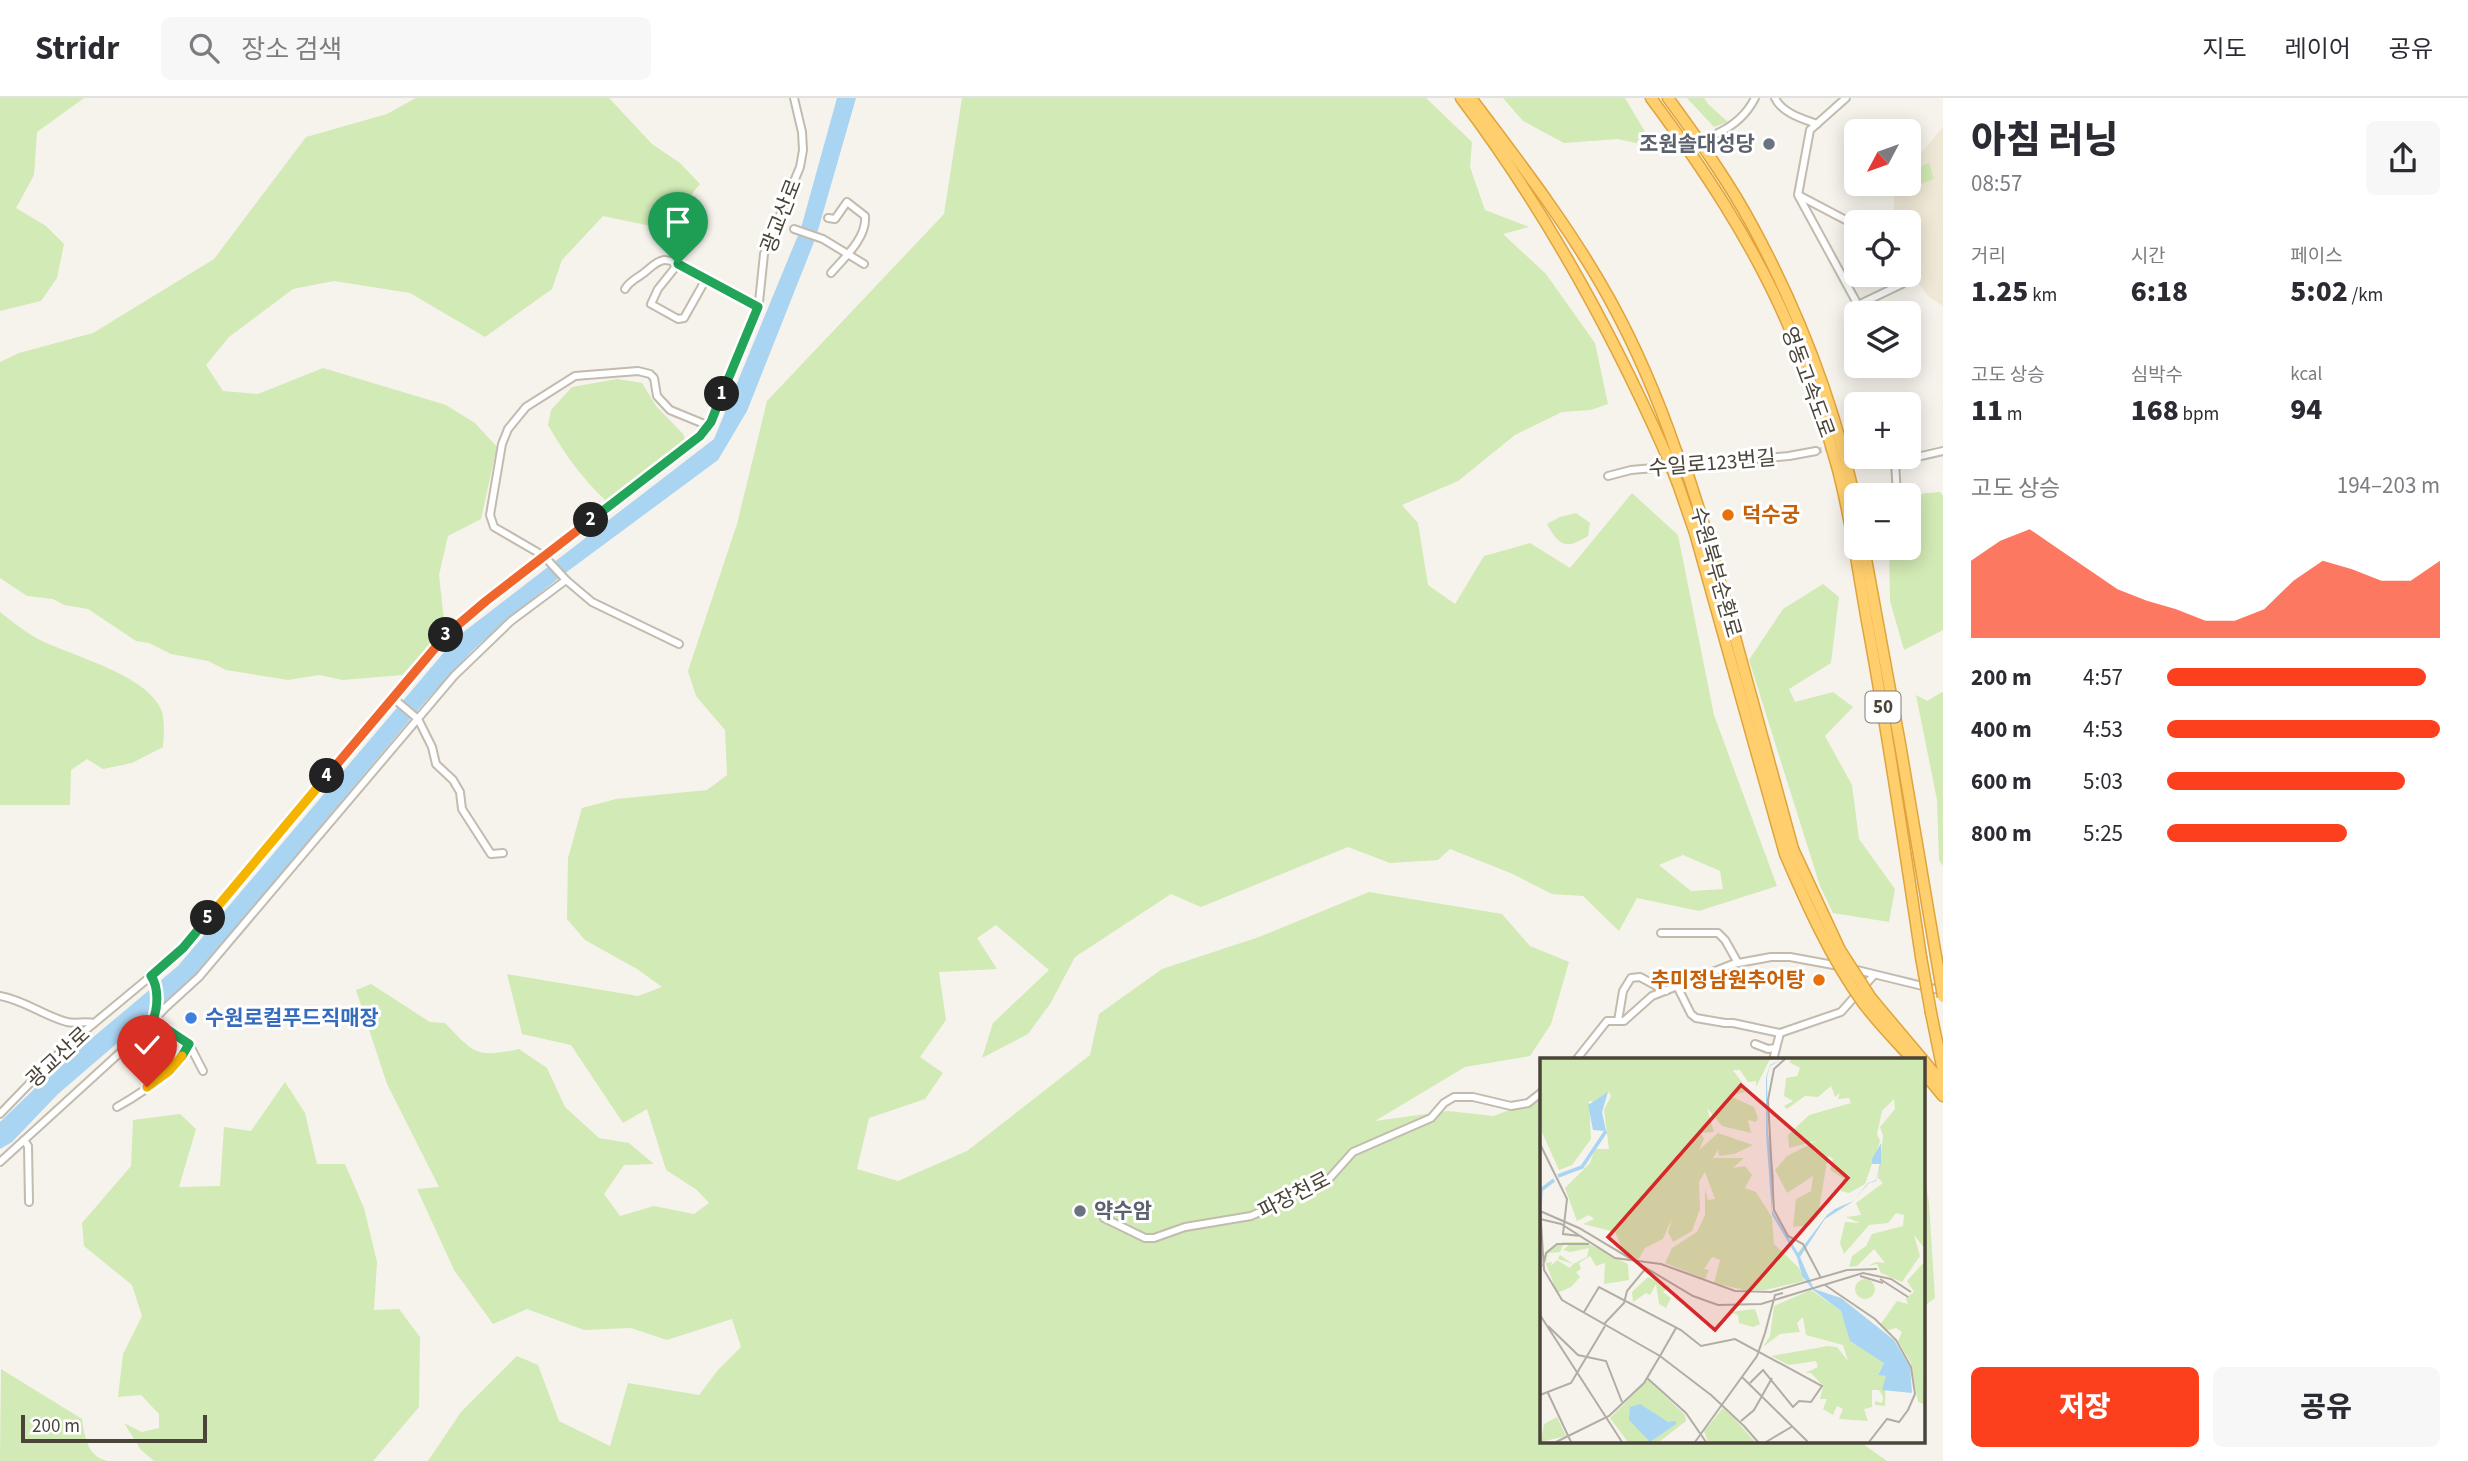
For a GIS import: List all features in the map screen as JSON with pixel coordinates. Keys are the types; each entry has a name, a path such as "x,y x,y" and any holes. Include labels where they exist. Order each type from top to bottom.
{"highway":[{"name":"수원북부순환로","path":"1461,98 1534,200 1597,308 1671,453 1689,478 1706,531 1789,851 1840,950 1871,998 1921,1058"},
{"name":"수원북부순환로","path":"1471,98 1542,194 1609,299 1635,348 1671,453 1678,484 1806,904 1833,956 1863,1003 1911,1058"},
{"name":"영동고속도로","path":"1651,98 1691,152 1743,233 1786,319 1817,401 1838,472 1860,583 1890,746 1921,957 1943,1071"},
{"name":"영동고속도로","path":"1668,98 1704,148 1752,225 1798,318 1826,393 1852,483"},
{"name":"50","path":"1866,560 1943,997"},
{"name":"수원북부순환로","path":"1926,1063 1943,1084"},
{"path":"1926,1075 1943,1096"}],"street":[{"name":"광교산로","path":"0,1114 63,1049 153,979 183,948 396,700 450,631 693,443 709,426 758,307 764,254 802,158 802,132 794,98"},
{"path":"1718,133 1748,112 1755,98"},
{"path":"1775,98 1787,111 1817,124"},
{"path":"1844,279 1798,195 1810,130 1846,98"},
{"path":"1798,195 1844,219"},
{"path":"828,218 835,219 847,202 865,216 862,232 831,273"},
{"path":"796,230 820,239 864,264"},
{"path":"625,289 630,281 665,260 678,264 758,307"},
{"path":"678,264 658,289 651,304 678,319 684,318 706,279"},
{"path":"1848,287 1858,305 1896,287"},
{"path":"679,644 592,602 546,559 494,527 490,515 504,437 517,414 575,376 638,371 650,374 654,378 657,396 670,410 709,426"},
{"name":"수일로123번길","path":"1608,476 1631,470 1789,456 1816,451"},
{"path":"1921,454 1943,451"},
{"path":"0,1162 199,977 447,683 502,629 565,579"},
{"path":"396,700 418,718 432,747 436,764 453,780 460,792 462,809 486,848 491,854 503,853"},
{"path":"1661,933 1718,933 1726,940 1738,963"},
{"path":"1578,1058 1607,1021 1624,1021 1652,996 1738,963 1771,957 1790,957 1943,991"},
{"path":"1678,988 1691,1014 1696,1018 1780,1033 1841,1012 1874,975"},
{"path":"1618,1021 1623,991 1631,978 1640,977 1668,992"},
{"path":"153,979 156,1012 153,1020"},
{"path":"0,996 20,1001 66,1022 94,1023"},
{"path":"153,1020 189,1044 204,1071"},
{"path":"1774,1058 1780,1033"},
{"path":"117,1107 169,1071 189,1044"},
{"path":"1755,1044 1768,1049 1776,1048"},
{"name":"파장천로","path":"1104,1218 1145,1238 1154,1238 1211,1221 1251,1216 1284,1195 1328,1180 1353,1152 1431,1118 1444,1102 1454,1097 1474,1097 1511,1106 1528,1103 1540,1094"},
{"path":"24,1140 28,1146 29,1202"}],"shaded area":[{"path":"1943,127 1943,306 1929,297 1921,287 1921,210 1894,210 1894,196 1922,196 1922,152"}],"green space":[{"path":"0,98 84,98 37,132 34,175 16,208 46,226 64,244 57,278 41,301 0,311"},
{"path":"416,98 609,98 652,144 680,163 700,184 681,207 651,226 603,216 562,260 552,289 485,337 410,293 334,281 293,289 229,337 206,365 223,391 258,394 323,368 446,405 475,423 497,447 481,519 448,536 439,575 445,629 402,675 343,680 319,675 288,680 226,670 208,661 171,654 149,643 136,641 88,609 64,605 53,599 27,596 0,578 0,362 19,353 93,333 214,259 306,137 387,114"},
{"path":"962,98 1426,98 1472,142 1470,167 1485,210 1529,227 1503,234 1546,274 1595,343 1608,404 1591,410 1562,412 1515,435 1458,481 1402,505 1418,523 1428,585 1455,604 1484,556 1530,543 1570,568 1632,493 1678,535 1714,715 1777,886 1699,911 1637,898 1619,931 1583,896 1552,894 1513,874 1450,849 1438,860 1390,863 1348,847 1201,907 1171,894 1075,957 1050,1004 1028,1034 982,1058 993,1023 1049,970 996,925 977,938 997,969 939,972 946,1020 920,1057 943,1073 925,1099 869,1118 857,1169 898,1181 967,1151 1090,1055 1099,1014 1162,969 1259,937 1369,892 1502,914 1530,946 1569,962 1551,1024 1530,1056 1465,1067 1375,1121 1448,1111 1494,1116 1540,1098 1540,1444 1863,1444 1887,1461 428,1461 461,1412 517,1356 538,1365 559,1421 610,1446 628,1383 699,1395 718,1370 741,1347 732,1319 667,1340 631,1328 584,1330 527,1309 493,1324 454,1270 417,1189 439,1187 387,1084 356,990 371,984 430,1022 445,1023 477,1051 493,1053 519,1049 547,1068 565,1107 599,1138 629,1143 654,1164 624,1165 604,1194 620,1216 654,1206 694,1214 709,1203 697,1190 666,1170 647,1109 623,1123 571,1045 522,1034 507,974 638,996 662,987 637,969 585,940 567,919 568,858 582,808 616,799 707,790 727,775 725,730 696,696 688,671 737,524 767,401 944,214","holes":["1683,855 1720,871 1723,889 1691,891 1659,865"]},
{"path":"1503,98 1625,98 1654,147 1618,139 1564,143 1523,121"},
{"path":"1687,98 1704,98 1728,122 1714,127"},
{"path":"1929,163 1934,179 1922,184 1922,166"},
{"path":"617,379 642,383 656,406 684,435 685,443 610,500 605,500 588,483 548,425 551,410 572,387"},
{"path":"1940,492 1943,496 1943,630 1904,650 1890,601 1889,560 1921,560 1921,494"},
{"path":"1576,513 1590,523 1588,536 1574,543 1564,544 1555,537 1547,524"},
{"path":"1823,584 1839,597 1831,663 1789,689 1795,702 1833,692 1853,707 1825,736 1852,785 1859,839 1895,889 1889,922 1833,913 1820,886 1749,660 1783,609"},
{"path":"0,612 40,640 106,667 140,686 153,697 161,709 164,723 163,747 132,763 103,769 87,759 71,770 70,805 0,805"},
{"path":"1942,692 1943,866 1939,860 1937,800 1916,695 1927,701"},
{"path":"285,1082 305,1113 317,1164 345,1164 364,1208 377,1262 374,1310 399,1309 420,1337 419,1407 373,1461 154,1461 141,1450 124,1423 142,1432 159,1428 159,1414 141,1395 118,1397 123,1354 142,1316 132,1285 84,1246 82,1223 131,1166 133,1120 180,1114 196,1129 179,1187 220,1186 224,1127 251,1131"},
{"path":"1926,1183 1929,1203 1935,1298 1926,1305"},
{"path":"1,1369 82,1419 91,1451 108,1461 0,1461"}],"water":[{"path":"837,98 856,98 816,237 747,411 718,460 564,574 472,651 424,703 193,978 58,1094 12,1142 0,1149 0,1122 54,1070 178,966 457,637 714,439 801,228"}],"tunnel":[{"path":"1677,151 1718,133"},
{"path":"1816,451 1844,445"}],"place":[{"name":"조원솔대성당","path":"1769,144"},
{"name":"덕수궁","path":"1728,515"},
{"name":"추미정남원추어탕","path":"1819,980"},
{"name":"수원로컬푸드직매장","path":"191,1018"},
{"name":"약수암","path":"1080,1211"}],"route":[{"path":"147,1087 169,1071 189,1044 153,1020 156,1012 155,982 151,976 183,948 460,621 693,443 709,426 758,307 678,264"}]}
